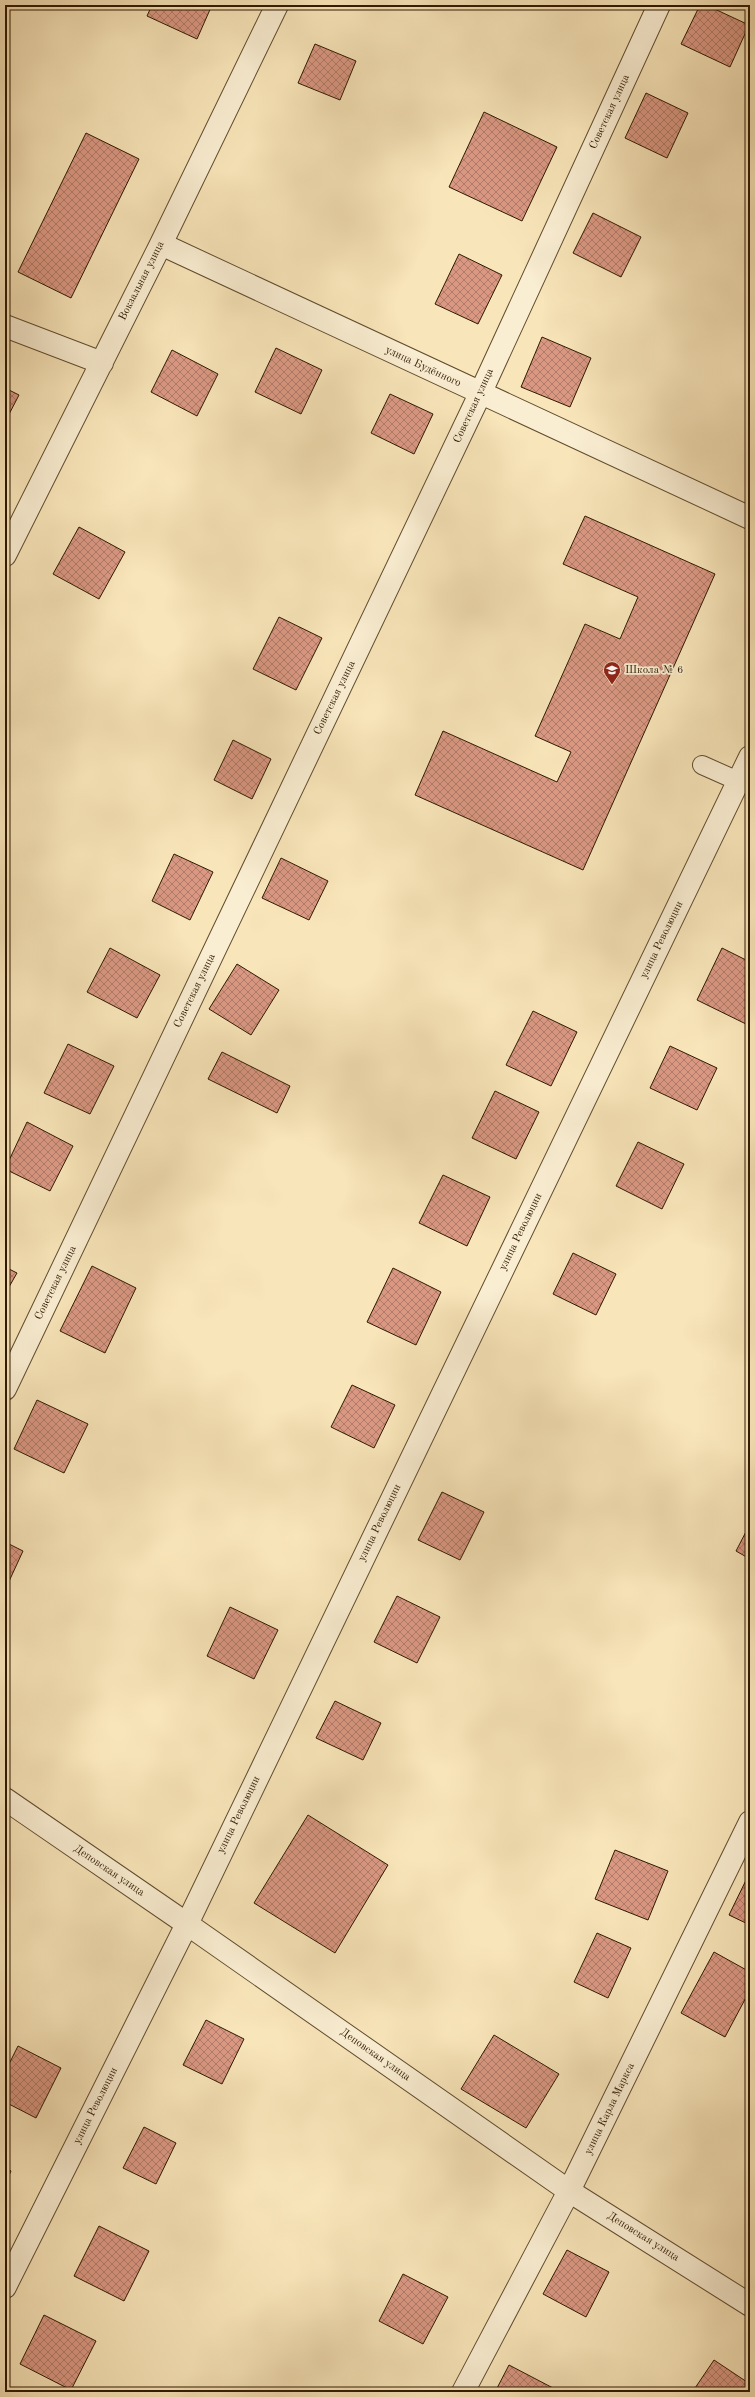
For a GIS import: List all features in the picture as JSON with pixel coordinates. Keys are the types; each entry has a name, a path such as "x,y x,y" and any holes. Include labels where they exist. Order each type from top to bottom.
{"street":[{"name":"Вокзальная улица","path":"5,555 161,244 277,5"},
{"name":"Советская улица","path":"5,1389 480,394 659,5"},
{"name":"улица Будённого","path":"161,244 480,394 750,518"},
{"path":"5,326 102,363"},
{"name":"улица Революции","path":"5,2287 187,1924 750,757"},
{"name":"Деповская улица","path":"5,1799 187,1924 569,2191 750,2305"},
{"name":"улица Карла Маркса","path":"463,2392 569,2191 750,1822"}],"lane":[{"path":"702,765 738,781"}],"building":[{"path":"152,5 212,5 197,39 147,16"},
{"path":"700,5 706,5 749,25 730,67 681,44"},
{"path":"315,44 356,61 340,100 298,83"},
{"path":"646,93 688,113 667,158 625,138"},
{"path":"484,112 557,147 522,221 449,187"},
{"path":"86,133 139,159 71,298 18,272"},
{"path":"593,213 641,237 621,277 573,253"},
{"path":"459,254 502,275 478,324 435,304"},
{"path":"542,337 591,358 570,407 521,387"},
{"path":"276,348 322,370 301,414 255,392"},
{"path":"172,350 218,374 197,416 151,392"},
{"path":"5,388 19,395 5,422"},
{"path":"390,394 433,414 414,454 371,433"},
{"name":"Школа № 6","path":"585,516 715,574 583,870 415,795 443,731 557,782 571,752 535,736 585,624 620,639 638,597 563,564"},
{"path":"79,527 125,552 99,599 53,574"},
{"path":"279,617 322,638 296,690 253,669"},
{"path":"233,740 271,759 252,799 214,780"},
{"path":"174,854 213,872 190,920 152,901"},
{"path":"281,858 328,881 309,920 262,898"},
{"path":"110,948 160,975 137,1018 87,992"},
{"path":"722,948 750,962 750,1017 746,1024 697,1000"},
{"path":"237,964 279,990 251,1035 209,1009"},
{"path":"533,1011 577,1032 551,1086 506,1065"},
{"path":"68,1044 114,1066 90,1114 44,1093"},
{"path":"670,1046 717,1068 697,1110 650,1088"},
{"path":"222,1052 290,1086 277,1113 208,1079"},
{"path":"495,1091 539,1112 516,1159 472,1138"},
{"path":"27,1122 73,1146 50,1191 5,1169"},
{"path":"638,1142 684,1164 662,1209 616,1186"},
{"path":"443,1175 490,1197 467,1246 419,1223"},
{"path":"573,1253 616,1274 596,1315 553,1294"},
{"path":"92,1266 136,1288 105,1353 60,1331"},
{"path":"5,1267 17,1273 5,1294"},
{"path":"393,1268 441,1292 416,1345 367,1322"},
{"path":"352,1385 395,1405 374,1448 331,1427"},
{"path":"37,1400 88,1424 64,1473 14,1449"},
{"path":"442,1492 484,1512 460,1560 418,1540"},
{"path":"750,1524 750,1559 736,1551"},
{"path":"5,1542 23,1551 5,1590"},
{"path":"397,1596 440,1617 417,1663 374,1642"},
{"path":"230,1607 278,1630 254,1679 207,1656"},
{"path":"335,1701 381,1723 363,1760 316,1738"},
{"path":"308,1815 388,1865 335,1953 254,1903"},
{"path":"615,1850 668,1871 648,1920 595,1899"},
{"path":"750,1872 750,1925 729,1915"},
{"path":"597,1933 631,1948 608,1998 574,1982"},
{"path":"714,1952 750,1972 750,1990 725,2037 681,2013"},
{"path":"206,2020 244,2039 222,2084 183,2065"},
{"path":"494,2035 559,2074 526,2128 461,2089"},
{"path":"18,2046 61,2068 36,2118 5,2102 5,2072"},
{"path":"144,2127 176,2143 156,2184 123,2168"},
{"path":"5,2167 11,2171 5,2184"},
{"path":"99,2226 149,2251 124,2301 74,2276"},
{"path":"567,2250 609,2272 586,2317 543,2294"},
{"path":"403,2274 448,2297 423,2344 379,2321"},
{"path":"44,2315 96,2341 71,2390 20,2364"},
{"path":"714,2360 750,2384 746,2392 693,2391"},
{"path":"509,2365 553,2388 551,2392 495,2392"}],"place":[{"name":"Школа № 6","path":"612,685"}]}
